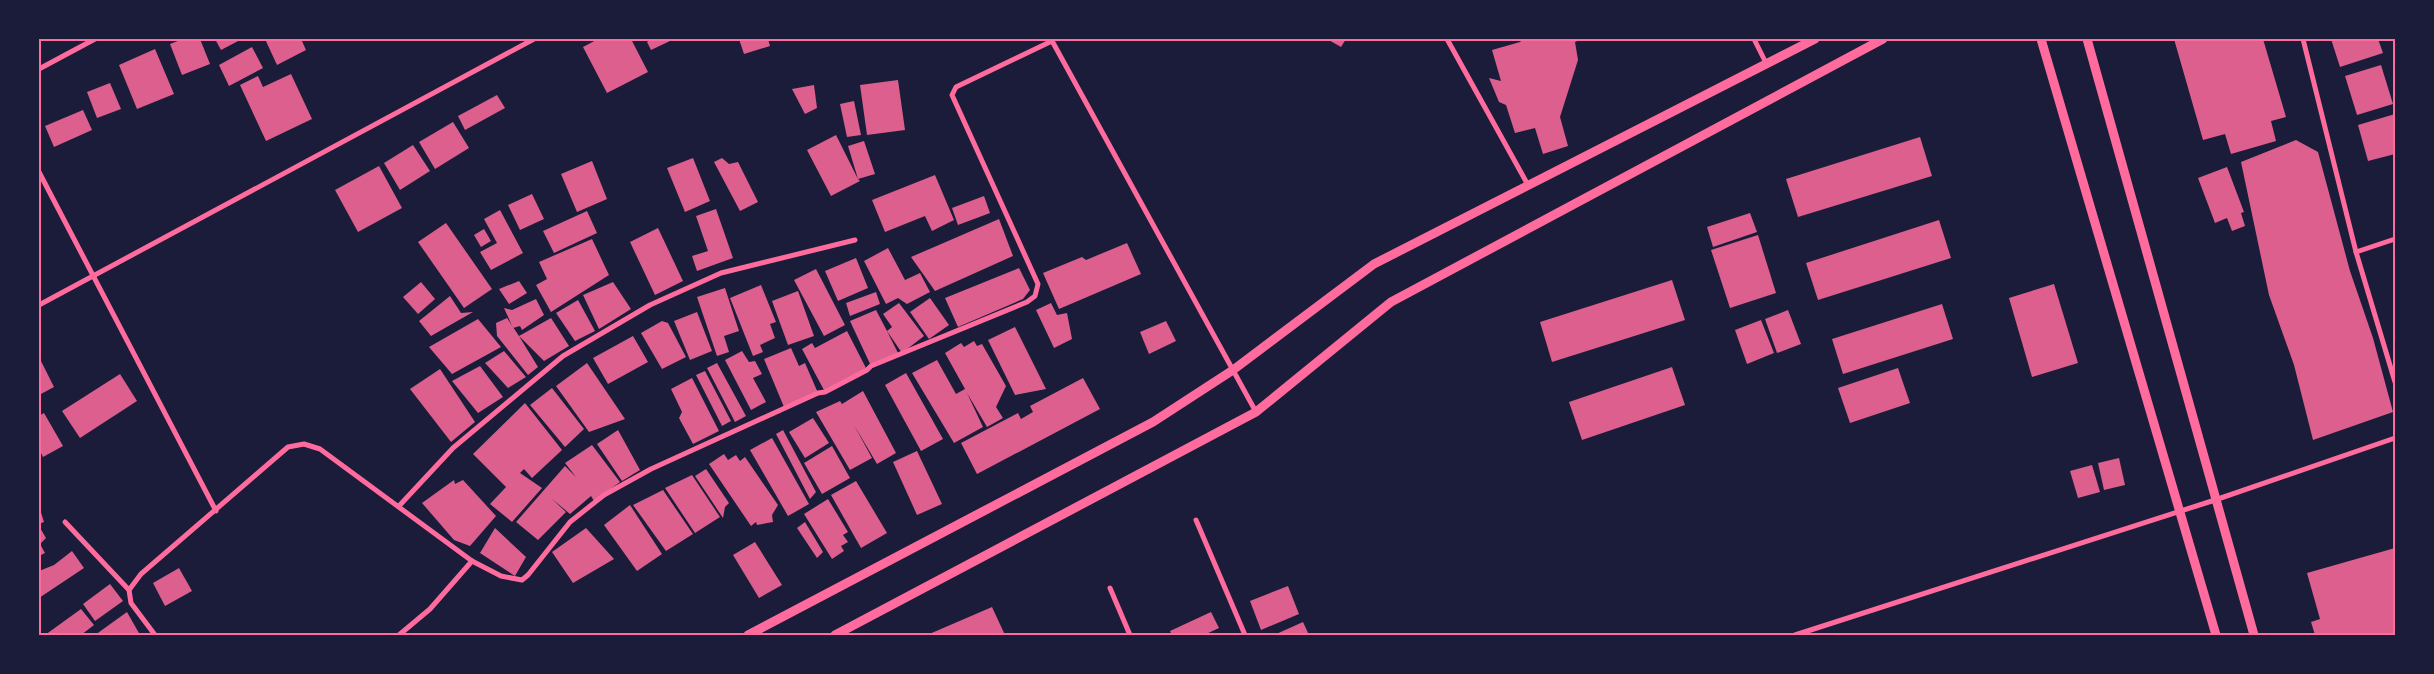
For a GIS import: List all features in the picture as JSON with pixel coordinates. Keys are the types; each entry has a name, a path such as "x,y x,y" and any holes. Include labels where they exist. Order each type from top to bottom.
{"street":[{"path":"39,69 95,39"},
{"path":"39,305 534,39"},
{"path":"1447,39 1528,185"},
{"path":"1754,39 1767,65"},
{"path":"748,635 1153,422 1233,370 1374,264 1816,39"},
{"path":"835,635 1256,412 1391,302 1883,39"},
{"path":"2040,39 2216,635"},
{"path":"2087,39 2254,635"},
{"path":"2303,39 2356,252 2395,382"},
{"path":"129,590 141,574 288,447 304,444 320,449 472,561 501,576 522,580 570,522 604,495 651,469 818,392 825,392 867,370 871,366 1027,302 1035,296 1038,284 952,96 956,87 1051,40 1256,412"},
{"path":"39,172 216,511"},
{"path":"2356,252 2395,239"},
{"path":"399,506 453,448 563,356 650,305 721,273 855,240"},
{"path":"1795,635 2215,500 2395,438"},
{"path":"1196,520 1245,635"},
{"path":"65,522 129,590 131,603 155,635"},
{"path":"399,635 430,609 472,561"},
{"path":"1110,588 1130,635"}],"building":[{"path":"183,39 200,39 210,64 182,75 170,44"},
{"path":"215,39 242,39 221,50"},
{"path":"265,39 301,39 306,50 277,65"},
{"path":"598,39 631,39 648,72 607,93 583,47"},
{"path":"651,39 669,39 670,41 651,50 647,42"},
{"path":"739,39 768,39 770,46 744,54"},
{"path":"1327,39 1346,39 1341,47"},
{"path":"1523,39 1582,39 1575,42 1578,60 1560,117 1568,146 1543,154 1535,128 1515,133 1506,105 1499,102 1489,78 1501,81 1492,50 1520,42"},
{"path":"2174,39 2263,39 2286,117 2271,121 2276,141 2231,154 2225,134 2203,140"},
{"path":"2331,39 2378,39 2383,53 2340,67"},
{"path":"252,47 263,68 229,86 219,65"},
{"path":"155,49 174,94 137,109 119,65"},
{"path":"2381,65 2393,104 2357,115 2345,76"},
{"path":"291,74 312,119 266,141 240,85 258,76 263,87"},
{"path":"898,80 905,130 867,135 860,85"},
{"path":"110,83 121,109 97,118 87,92"},
{"path":"814,85 817,108 805,114 792,89"},
{"path":"497,95 505,108 465,130 458,116"},
{"path":"854,101 861,135 847,137 840,104"},
{"path":"83,110 92,130 54,147 45,126"},
{"path":"2395,114 2395,154 2368,161 2358,125"},
{"path":"453,122 469,148 435,169 419,142"},
{"path":"836,135 860,181 831,196 807,150"},
{"path":"1920,137 1932,176 1798,217 1786,179"},
{"path":"2296,140 2318,152 2350,271 2373,338 2393,412 2313,440 2294,365 2269,295 2241,162"},
{"path":"864,141 875,174 858,179 848,146"},
{"path":"413,145 430,171 400,190 384,163"},
{"path":"693,158 710,201 685,212 667,168"},
{"path":"722,158 729,164 738,162 758,202 740,211 714,162"},
{"path":"592,161 607,199 577,212 561,174"},
{"path":"379,166 402,208 358,232 335,190"},
{"path":"2227,167 2244,212 2241,213 2245,226 2232,231 2227,218 2215,223 2198,178"},
{"path":"935,175 954,220 932,231 925,216 885,232 872,200"},
{"path":"532,194 544,219 520,230 508,205"},
{"path":"984,196 990,213 958,225 952,208"},
{"path":"716,209 733,258 697,271 692,256 708,251 696,216"},
{"path":"500,210 523,253 491,270 480,252 497,243 484,219"},
{"path":"587,211 597,233 554,253 543,231"},
{"path":"1750,213 1757,232 1713,247 1707,227"},
{"path":"999,219 1013,256 935,291 911,257"},
{"path":"1939,220 1951,258 1818,300 1806,263"},
{"path":"446,223 492,289 464,308 418,242"},
{"path":"658,228 683,281 655,295 630,242"},
{"path":"484,229 491,241 481,247 474,235"},
{"path":"1758,235 1776,293 1730,308 1711,250"},
{"path":"592,239 609,275 551,312 536,285 547,279 539,262"},
{"path":"1127,243 1141,274 1059,309 1043,273 1082,257 1086,260"},
{"path":"888,248 905,280 920,273 930,292 907,304 898,298 886,304 864,261"},
{"path":"856,258 868,288 838,301 825,271"},
{"path":"1019,268 1030,290 1023,299 958,327 945,298"},
{"path":"816,269 845,325 824,336 794,280"},
{"path":"1672,280 1685,320 1552,362 1540,322"},
{"path":"519,281 527,293 509,304 499,289"},
{"path":"421,282 435,299 418,314 403,297"},
{"path":"613,282 631,309 599,329 583,295"},
{"path":"2054,284 2078,363 2032,377 2009,298"},
{"path":"761,285 776,322 770,324 775,338 760,345 763,352 753,356 730,298"},
{"path":"725,288 739,331 724,336 729,352 717,356 697,297"},
{"path":"798,291 814,336 788,345 772,301"},
{"path":"876,292 880,304 850,316 846,303"},
{"path":"450,296 461,313 473,312 431,336 419,321"},
{"path":"930,298 949,325 929,339 910,312"},
{"path":"536,299 544,315 522,330 520,326 513,328 504,308 512,310"},
{"path":"578,300 595,331 575,341 556,313"},
{"path":"899,303 924,336 902,353 887,331 892,327 883,314"},
{"path":"1051,303 1057,315 1067,313 1072,339 1054,348 1036,310"},
{"path":"1942,304 1953,339 1843,374 1832,339"},
{"path":"876,310 898,353 871,366 850,321"},
{"path":"1788,310 1801,344 1777,353 1765,319"},
{"path":"697,312 712,351 690,360 674,321"},
{"path":"507,318 538,367 528,375 497,336 496,323"},
{"path":"551,318 569,346 544,361 519,336"},
{"path":"478,319 501,347 452,374 429,347"},
{"path":"1761,320 1774,353 1747,364 1735,330"},
{"path":"662,321 668,323 686,357 662,369 641,333"},
{"path":"1166,321 1176,341 1149,354 1140,332"},
{"path":"1015,327 1046,389 1015,395 988,340"},
{"path":"847,331 867,370 825,392 802,349 812,343 815,348"},
{"path":"633,336 648,362 608,384 593,358"},
{"path":"974,341 977,346 982,344 1006,386 996,407 1003,418 987,427 967,393 983,427 954,443 912,373 937,360 956,394 965,389 945,353 961,343 964,347"},
{"path":"791,348 799,366 805,363 818,393 784,407 764,359"},
{"path":"504,351 526,377 508,388 485,363"},
{"path":"742,351 749,362 755,361 762,374 753,378 766,402 751,410 725,360"},
{"path":"39,357 54,387 39,395"},
{"path":"587,363 625,419 589,432 556,386"},
{"path":"717,363 746,416 735,422 707,368"},
{"path":"480,366 503,397 478,413 452,381"},
{"path":"1672,367 1685,405 1582,440 1569,402"},
{"path":"1898,368 1910,403 1850,423 1838,388"},
{"path":"440,369 475,422 451,442 410,389"},
{"path":"705,371 731,421 722,426 696,375"},
{"path":"906,373 943,439 921,451 885,385"},
{"path":"120,374 137,401 80,438 62,411"},
{"path":"692,378 719,431 693,444 679,418 682,412 671,389"},
{"path":"1083,378 1100,409 977,474 961,443 1018,413 1021,419 1033,412 1030,406"},
{"path":"552,388 584,429 565,447 530,405"},
{"path":"863,391 896,453 877,464 854,425 872,458 850,470 816,412 840,401 842,404"},
{"path":"525,403 562,450 532,478 524,469 520,473 542,488 512,522 490,504 506,487 473,454"},
{"path":"44,413 63,446 43,457 39,449 39,416"},
{"path":"813,418 829,443 805,458 789,432"},
{"path":"618,430 640,470 622,481 597,444"},
{"path":"783,430 816,492 810,499 776,434"},
{"path":"772,438 809,504 788,516 750,450"},
{"path":"592,445 620,482 594,501 591,496 570,514 551,498 566,512 538,540 516,522 565,466 576,477 565,463"},
{"path":"832,446 850,478 822,494 804,463"},
{"path":"917,451 942,504 917,515 893,462"},
{"path":"724,454 728,460 736,455 740,461 745,457 778,505 772,515 773,522 757,525 756,522 751,526 709,464"},
{"path":"2119,458 2125,485 2104,490 2098,463"},
{"path":"2092,465 2100,492 2078,498 2070,471"},
{"path":"706,469 729,503 725,507 723,518 695,476"},
{"path":"692,475 720,517 695,533 665,488"},
{"path":"454,480 455,484 463,480 496,516 470,546 454,540 422,503"},
{"path":"856,481 887,533 861,548 831,495"},
{"path":"663,490 693,534 666,551 633,505"},
{"path":"828,499 848,532 843,535 848,542 841,546 844,551 832,559 804,514"},
{"path":"630,505 662,554 637,571 604,525"},
{"path":"39,506 44,522 39,524"},
{"path":"805,522 823,552 817,558 797,528"},
{"path":"39,526 46,538 40,544 45,553 39,556"},
{"path":"495,528 526,557 515,576 480,553"},
{"path":"586,528 614,559 573,583 552,552"},
{"path":"755,542 782,585 759,598 733,555"},
{"path":"2395,548 2395,635 2315,635 2311,622 2320,619 2307,573"},
{"path":"72,551 84,568 39,598 39,571 54,565"},
{"path":"179,568 192,591 165,606 153,583"},
{"path":"110,584 123,601 95,621 83,604"},
{"path":"1288,586 1299,614 1261,630 1250,601"},
{"path":"992,607 1005,635 927,635"},
{"path":"81,609 94,625 81,635 45,635"},
{"path":"127,612 140,635 95,635"},
{"path":"1211,612 1219,628 1204,635 1172,635 1170,631"},
{"path":"1303,622 1309,635 1274,635"}]}
